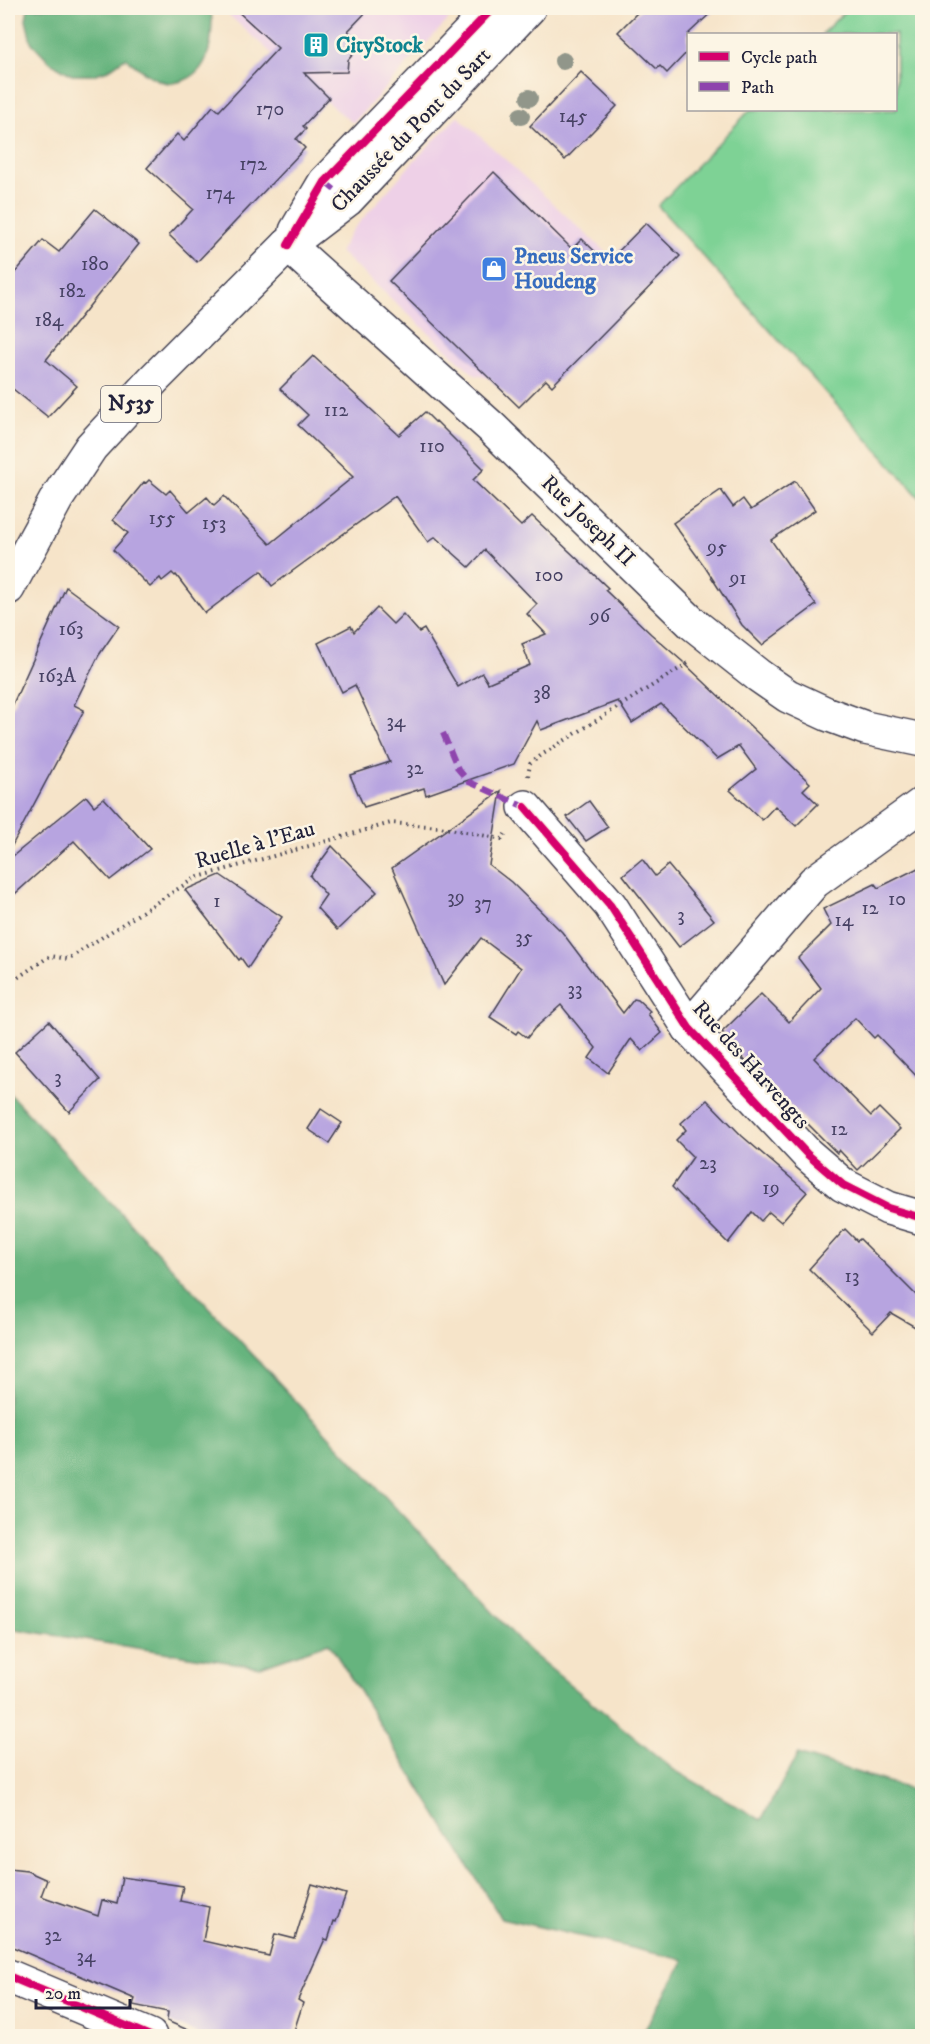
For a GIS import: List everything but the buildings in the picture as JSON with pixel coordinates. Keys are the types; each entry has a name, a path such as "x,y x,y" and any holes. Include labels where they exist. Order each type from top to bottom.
{"main road":[{"name":"Chaussée du Pont du Sart","path":"288,245 326,182 493,8"},
{"path":"288,245 338,192 341,185 510,8"},
{"name":"Chaussée du Pont du Sart","path":"8,588 57,498 91,447 288,245 347,200 529,8"},
{"name":"Rue Joseph II","path":"288,245 491,427 692,623 759,676 788,696 827,714 865,728 922,740"},
{"path":"689,1028 814,882 922,804"},
{"name":"Rue des Harvengts","path":"525,807 610,905 689,1028 807,1154 843,1185 888,1208 922,1218"},
{"path":"8,1977 150,2037"}],"path":[{"path":"525,807 530,764 719,644"}],"shaded area":[{"path":"221,8 459,8 353,123"},
{"path":"458,116 611,257 494,379 475,375 340,252 350,233 414,161"}],"green space":[{"path":"28,8 211,8 212,28 209,50 200,69 183,81 163,82 125,58 108,70 93,75 72,75 50,62 31,42 26,19"},
{"path":"848,8 922,8 922,500 658,206 749,111 897,111 897,33 823,33"},
{"path":"8,1092 529,1651 674,1770 761,1820 798,1754 916,1791 922,1770 922,2036 641,2036 684,1960 501,1918 329,1643 260,1667 8,1628"}],"marked path":[{"path":"325,182 347,200"},
{"path":"443,733 458,769 469,782 525,807"}],"cycle path":[{"path":"288,245 325,182 493,8"},
{"path":"525,807 610,905 689,1028 807,1154 843,1185 888,1208 922,1218"},
{"path":"8,1976 150,2036"}],"place":[{"name":"CityStock","path":"316,45"},
{"name":"Pneus Service Houdeng","path":"494,269"}]}
